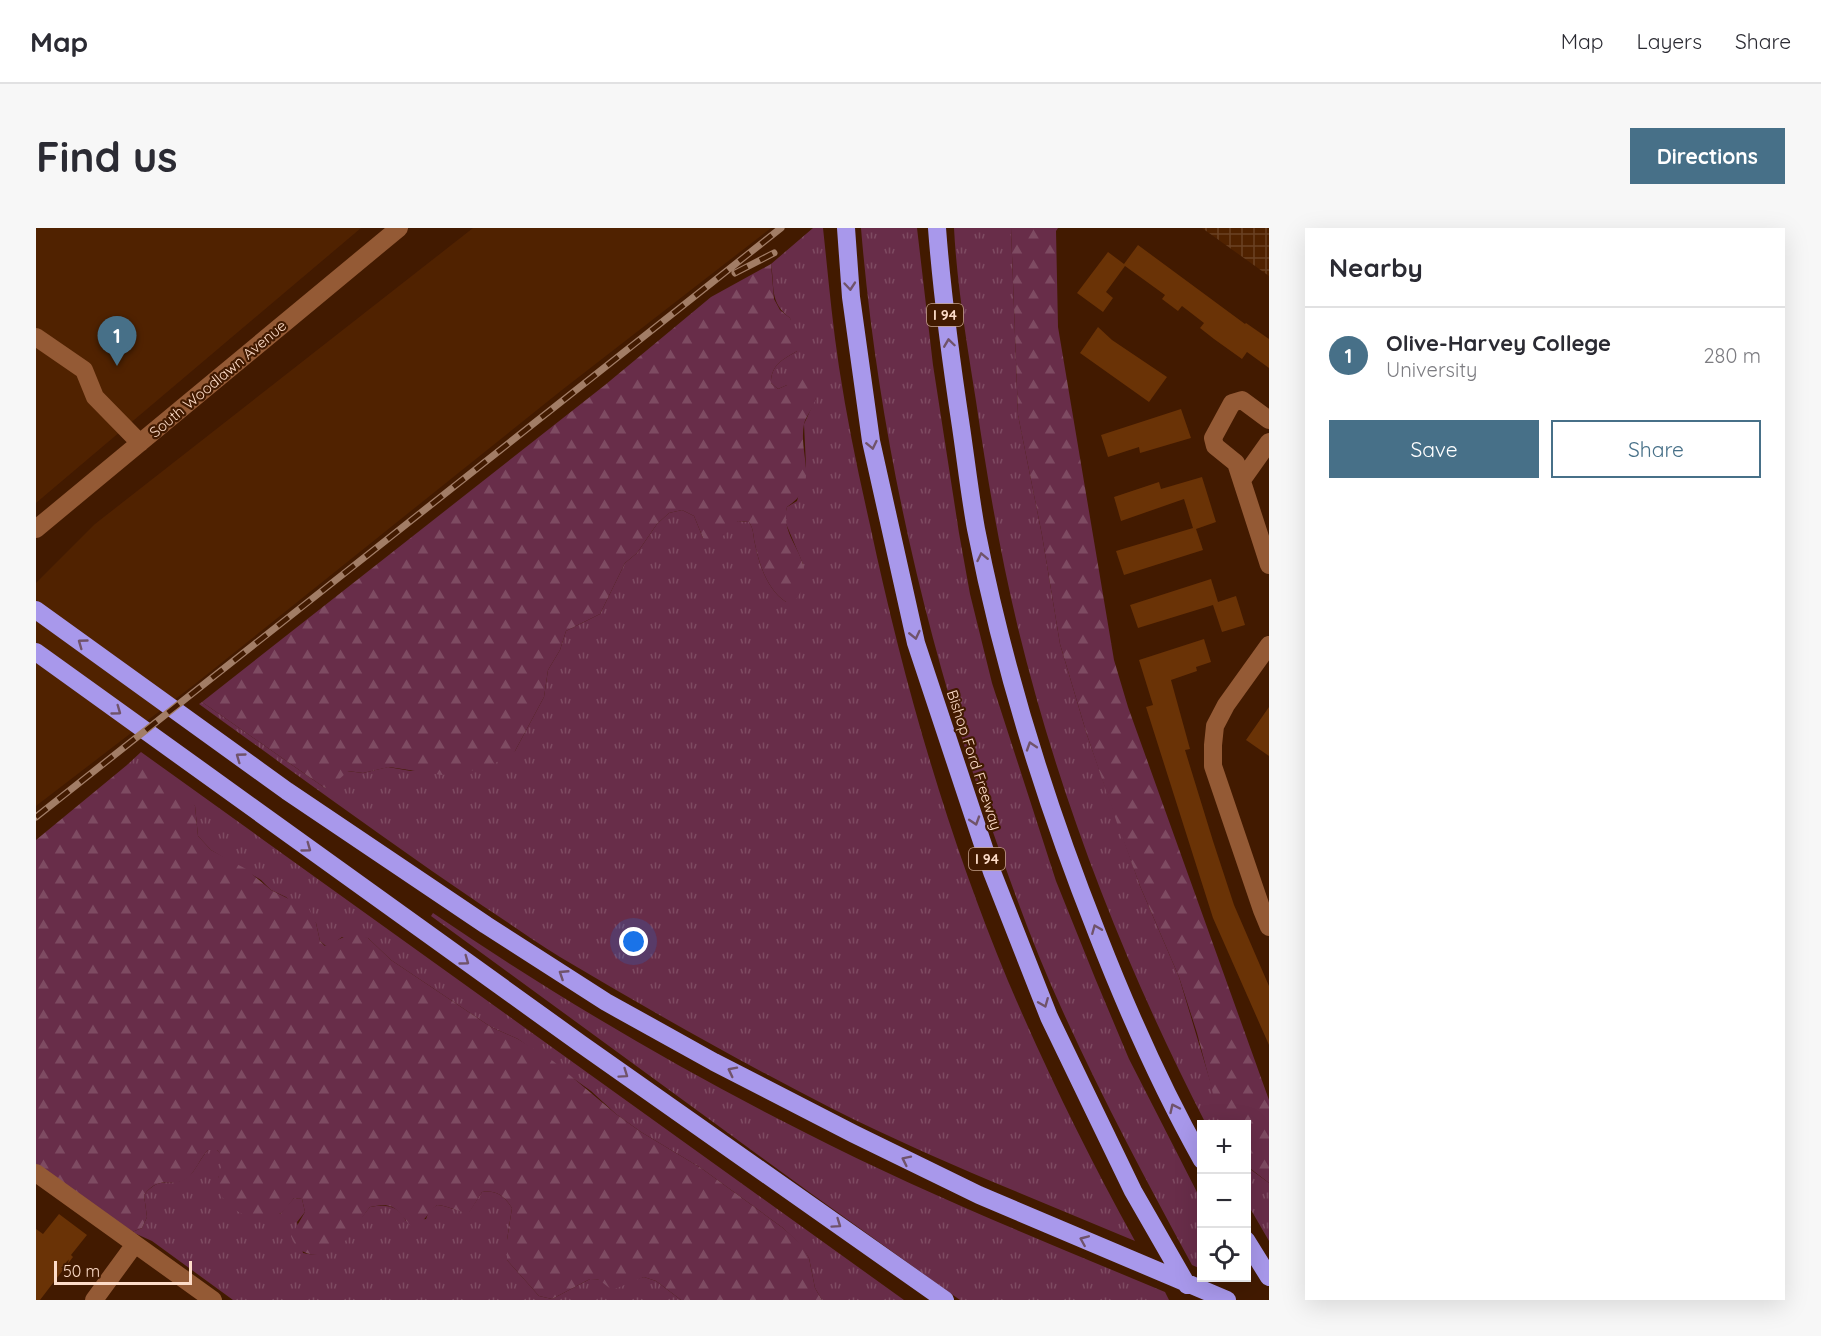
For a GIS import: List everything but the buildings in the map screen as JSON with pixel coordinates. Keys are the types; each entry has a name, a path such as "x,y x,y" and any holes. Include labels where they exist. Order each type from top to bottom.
{"highway":[{"name":"Bishop Ford Freeway","path":"846,228 851,297 871,441 916,643 992,872 1049,1017 1133,1191 1195,1300"},
{"name":"I 94","path":"937,228 941,282 978,539 992,604 1028,737 1072,869 1120,992 1197,1151"},
{"path":"36,610 287,791 486,925 586,989 714,1062 979,1195 1227,1300"},
{"path":"36,652 259,814 945,1300"},
{"path":"1251,1248 1269,1277"}],"street":[{"name":"South Woodlawn Avenue","path":"36,530 399,228"},
{"path":"36,337 84,370 95,398 140,443"},
{"path":"1269,420 1242,400 1232,403 1212,438 1215,446 1239,471 1262,526 1269,565"},
{"path":"1239,471 1269,442"},
{"path":"1269,645 1226,705 1215,726 1213,766 1269,927"},
{"path":"36,1173 213,1300"},
{"path":"94,1300 135,1244"}],"shaded area":[{"path":"36,228 361,228 36,503"},
{"path":"473,228 771,228 562,390 195,684 36,806 36,583 95,524"},
{"path":"1202,228 1269,228 1269,276"}],"green space":[{"path":"813,228 823,228 842,387 883,583 912,699 946,813 986,926 1022,1014 1084,1145 1135,1241 868,1126 762,1072 661,1016 560,957 483,906 199,704 202,702 325,788 347,771 363,773 388,767 411,771 515,751 544,697 548,670 560,650 566,631 600,614 625,563 637,553 657,524 669,513 682,510 694,516 703,538 738,521 749,522 765,576 774,591 786,602 803,564 784,519 787,507 797,501 806,466 804,424 816,398 787,385 778,389 771,383 775,367 797,351 790,318 783,312 776,300 771,264"},
{"path":"861,228 917,228 933,365 959,533 970,594 992,683 1056,881 1095,978 1129,1059 1197,1192 1197,1267 1192,1265 1175,1234 1079,1046 1018,903 994,835 946,687 908,536 879,382"},
{"path":"954,228 1011,228 1018,415 1042,535 1060,644 1087,735 1140,886 1179,977 1222,1120 1204,1120 1176,1065 1097,882 1054,756 1018,628 1000,543 957,271"},
{"path":"1011,228 1058,228 1056,231 1058,327 1114,660 1128,707 1269,1100 1269,1183 1251,1169 1251,1120 1220,1120 1197,1033 1179,977 1140,886 1087,735 1060,644 1042,535 1018,415"},
{"path":"771,264 774,299 780,310 790,318 798,337 797,351 775,367 771,383 778,389 787,385 793,374 800,375 813,384 816,396 804,424 806,479 797,498 787,507 786,520 805,575 803,587 795,601 786,602 769,584 759,560 753,530 749,522 738,521 719,540 711,542 703,538 694,516 682,510 669,513 657,524 637,553 625,563 600,614 566,631 560,650 548,670 544,697 515,751 500,761 475,770 442,775 389,767 363,773 348,771 332,786 325,788 202,702 605,385 711,297"},
{"path":"141,752 904,1300 822,1300 815,1288 809,1258 801,1245 783,1228 701,1168 641,1132 616,1114 591,1091 518,1039 491,1027 391,960 368,938 342,937 326,946 320,941 316,923 286,897 271,890 261,880 211,850 198,836 195,806 153,774 136,766 127,765"},
{"path":"135,764 167,778 185,792 195,806 198,836 211,850 246,869 271,890 309,909 316,923 320,941 325,946 352,933 368,938 391,960 491,1027 518,1039 553,1061 616,1114 701,1168 783,1228 802,1245 809,1258 815,1288 822,1300 681,1300 656,1281 644,1277 612,1290 598,1279 590,1279 552,1299 539,1296 507,1260 507,1240 512,1208 503,1197 492,1192 482,1192 469,1213 437,1205 423,1220 412,1227 391,1206 370,1207 349,1237 334,1250 319,1254 305,1253 294,1244 291,1236 305,1212 302,1199 294,1198 281,1213 268,1217 252,1217 238,1212 226,1202 218,1189 223,1157 217,1150 208,1150 188,1178 177,1182 161,1183 150,1188 144,1195 147,1217 142,1228 132,1232 36,1164 36,840 127,765"},
{"path":"433,913 615,1029 708,1082 848,1154 937,1196 1165,1292 1169,1300 960,1300 431,916"},
{"path":"208,1150 217,1150 223,1156 223,1167 218,1178 280,1214 294,1198 302,1199 305,1212 297,1222 303,1253 315,1254 334,1248 370,1207 391,1207 399,1212 406,1221 426,1219 429,1211 437,1205 469,1212 482,1192 492,1192 503,1197 512,1208 507,1240 507,1260 539,1296 552,1299 590,1279 633,1280 644,1277 656,1281 681,1300 233,1300 152,1241 132,1232 142,1228 147,1217 144,1195 150,1188 188,1177"},
{"path":"1251,1170 1269,1183 1269,1241 1251,1210"}],"railway":[{"path":"36,817 781,228"},
{"path":"735,273 774,253"}],"place":[{"name":"Olive-Harvey College","path":"117,366"}]}
